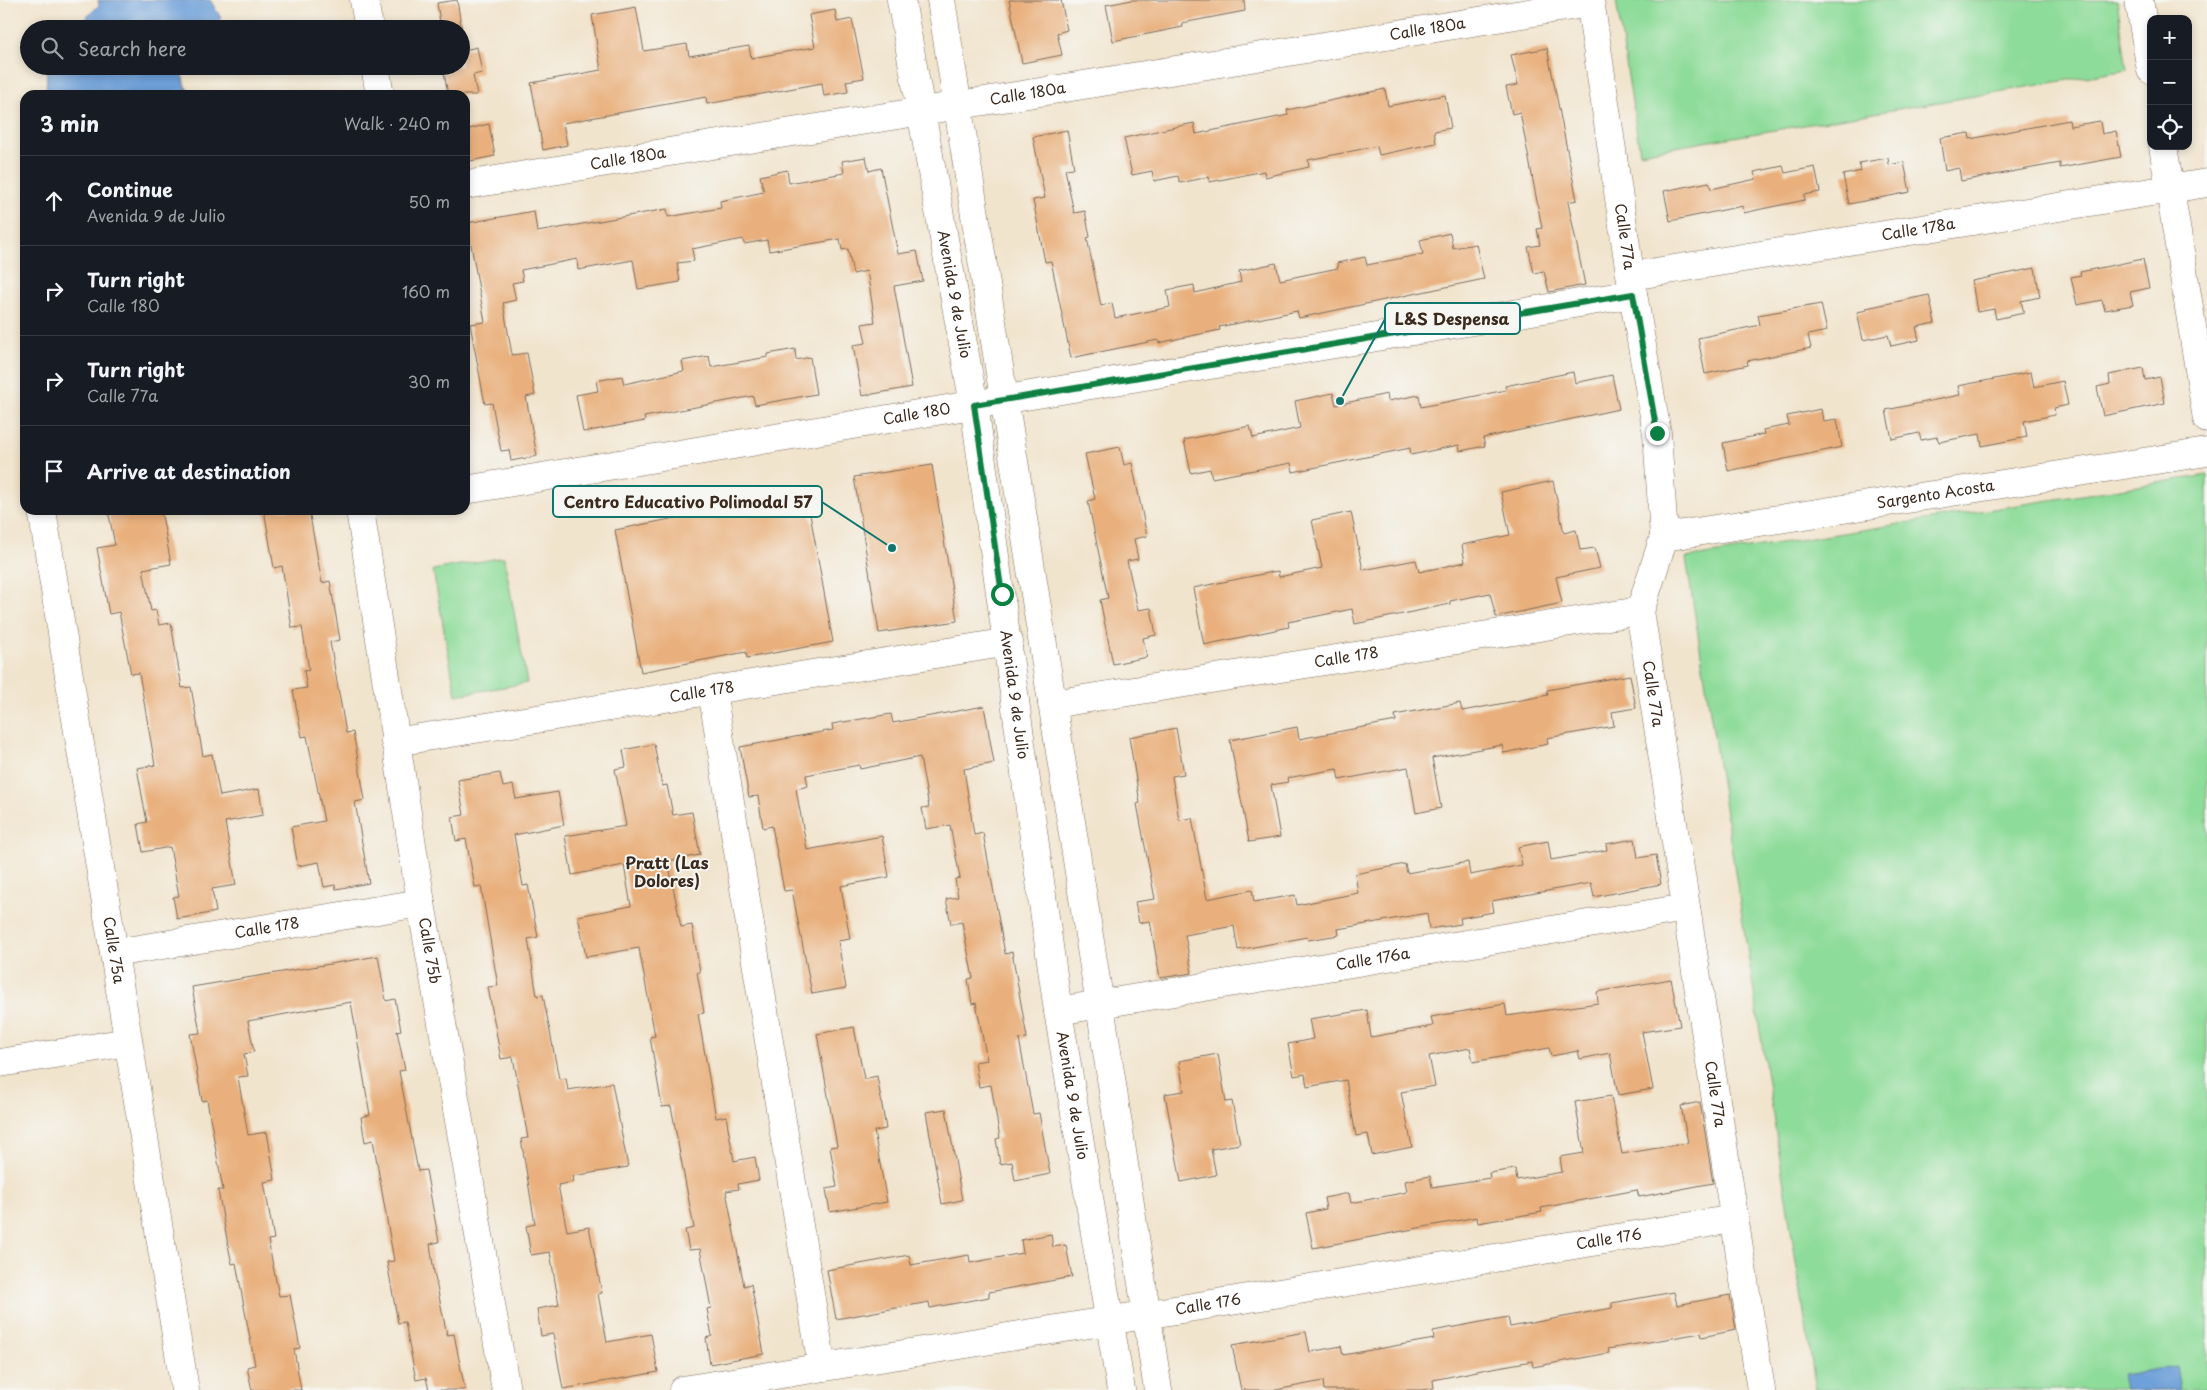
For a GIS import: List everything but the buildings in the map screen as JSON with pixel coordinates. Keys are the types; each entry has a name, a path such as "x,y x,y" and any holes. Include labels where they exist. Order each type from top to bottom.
{"street":[{"path":"364,0 367,20"},
{"name":"Avenida 9 de Julio","path":"901,0 974,405 1009,642 1016,710 1058,1011 1111,1320 1121,1390"},
{"path":"941,0 1100,1004 1158,1390"},
{"path":"2140,0 2149,60"},
{"name":"Calle 180a","path":"470,183 1590,2"},
{"name":"Calle 77a","path":"1590,2 1632,285 1657,433 1664,537 1640,611 1761,1390"},
{"path":"377,75 379,90"},
{"path":"2164,150 2207,418"},
{"name":"Calle 178a","path":"1632,285 2207,183"},
{"name":"Calle 180","path":"470,489 1004,400 1632,285"},
{"name":"Sargento Acosta","path":"1664,537 2207,452"},
{"name":"Calle 75a","path":"43,515 185,1390"},
{"name":"Calle 75b","path":"361,515 421,903 506,1390"},
{"name":"Calle 178","path":"1052,704 1640,611"},
{"name":"Calle 178","path":"395,742 1009,642"},
{"path":"712,691 822,1367"},
{"name":"Calle 178","path":"114,953 421,903"},
{"name":"Calle 176a","path":"1058,1011 1686,908"},
{"path":"0,1063 128,1042"},
{"name":"Calle 176","path":"683,1390 1734,1219"}],"green space":[{"path":"1616,0 2117,0 2127,70 1640,153"},
{"path":"2207,475 2207,1390 1816,1390 1686,558"},
{"path":"504,557 527,683 456,695 433,570"}],"water":[{"path":"98,0 210,0 221,18 219,20 84,20 99,5"},
{"path":"47,75 182,75 188,90 46,90"},
{"path":"2176,1366 2180,1390 2125,1390 2122,1375"}],"place":[{"name":"L&S Despensa","path":"1340,401"},
{"name":"Centro Educativo Polimodal 57","path":"892,548"}],"district":[{"name":"Pratt (Las Dolores)","path":"667,872"}],"route":[{"path":"1002,594 974,405 1633,294 1657,433"}]}
